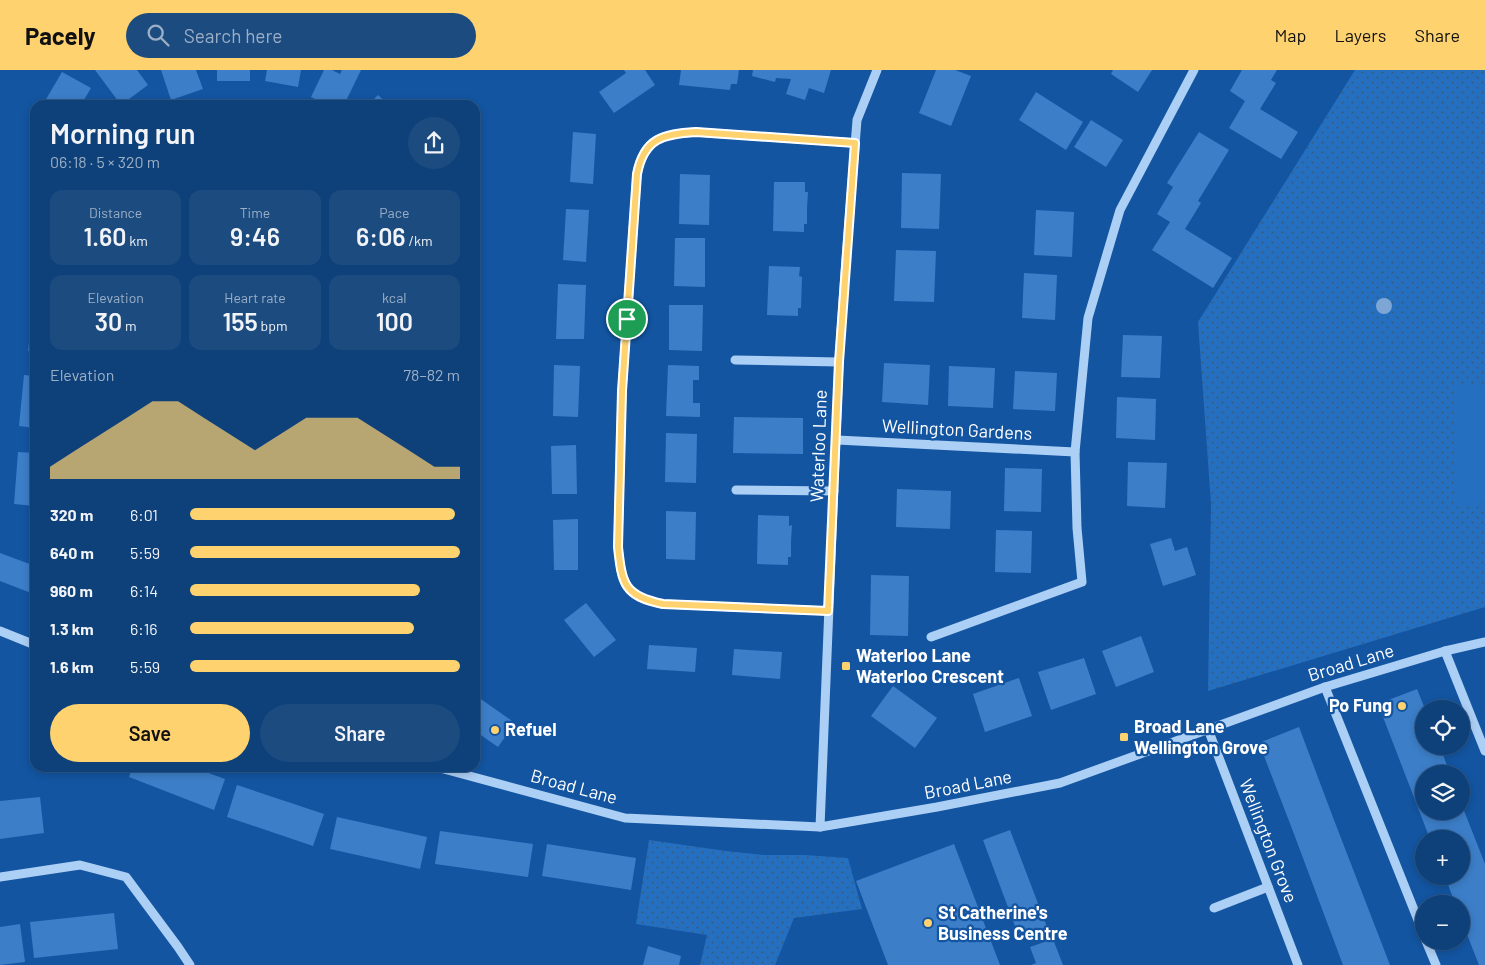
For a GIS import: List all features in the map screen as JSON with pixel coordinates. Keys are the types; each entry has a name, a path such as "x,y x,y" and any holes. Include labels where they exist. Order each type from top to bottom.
{"street":[{"name":"Waterloo Lane","path":"820,827 839,362 855,143 857,120 877,70"},
{"path":"931,637 1082,582 1077,528 1075,452 1088,318 1120,210 1194,70"},
{"path":"828,611 663,604 646,601 635,595 625,585 618,547 622,391 637,174 639,160 647,147 658,138 676,133 696,132 855,143"},
{"path":"736,360 839,362"},
{"name":"Wellington Gardens","path":"837,440 1075,452"},
{"path":"736,490 834,491"},
{"path":"0,631 30,643"},
{"name":"Broad Lane","path":"455,772 625,818 820,827 1060,783 1325,687 1446,650 1485,642"},
{"path":"1446,650 1485,751"},
{"path":"1325,687 1415,912"},
{"name":"Wellington Grove","path":"1208,729 1298,965"},
{"path":"0,878 80,865 126,877 190,965"},
{"path":"1214,908 1268,887"},
{"path":"1430,950 1436,965"}],"shaded area":[{"path":"1355,70 1485,70 1485,607 1208,691 1211,504 1198,322"},
{"path":"1485,384 1485,503 1456,505 1453,386"},
{"path":"649,840 765,855 848,858 862,909 794,918 775,965 700,965 707,935 636,924"}],"building":[{"path":"95,70 137,70 148,85 128,100 117,100"},
{"path":"161,70 196,70 203,89 171,100"},
{"path":"217,70 250,70 250,81 217,81"},
{"path":"267,70 301,70 298,87 265,81"},
{"path":"324,70 332,70 340,74 342,70 361,70 346,100 317,100 311,97"},
{"path":"624,70 645,70 655,85 614,113 599,92 626,73"},
{"path":"681,70 739,70 737,84 731,84 730,90 679,85"},
{"path":"753,70 831,70 824,93 809,88 805,100 786,94 791,79 776,78 775,82 752,76"},
{"path":"936,70 955,70 971,76 951,126 919,113"},
{"path":"1113,70 1152,70 1138,92 1111,74"},
{"path":"1242,70 1277,70 1271,80 1276,83 1260,109 1298,132 1281,159 1229,128 1245,101 1230,91"},
{"path":"62,72 91,88 84,100 46,100"},
{"path":"1036,92 1083,122 1066,150 1019,120"},
{"path":"378,95 384,100 373,100"},
{"path":"1091,120 1123,140 1106,167 1074,147"},
{"path":"573,132 596,134 593,184 570,182"},
{"path":"1199,132 1229,150 1198,201 1201,203 1185,229 1232,258 1213,288 1152,250 1170,222 1157,214 1173,187 1167,183"},
{"path":"902,173 941,174 939,229 901,228"},
{"path":"680,174 710,175 709,225 679,224"},
{"path":"774,182 805,182 805,192 808,192 807,224 804,224 804,232 773,231"},
{"path":"566,209 589,210 586,262 563,260"},
{"path":"1036,210 1074,212 1072,257 1034,255"},
{"path":"675,238 705,238 705,287 674,286"},
{"path":"896,250 936,251 934,302 894,301"},
{"path":"769,266 800,267 799,276 802,277 801,308 798,308 798,316 767,315"},
{"path":"1024,273 1057,275 1055,320 1022,318"},
{"path":"558,284 586,285 584,339 556,339"},
{"path":"669,305 703,305 702,351 669,350"},
{"path":"30,334 30,351 28,351"},
{"path":"1123,335 1162,336 1160,378 1121,377"},
{"path":"884,363 930,365 928,405 882,402"},
{"path":"554,365 580,366 578,417 553,416"},
{"path":"668,365 699,366 699,380 693,380 693,403 700,403 700,417 666,416"},
{"path":"949,366 995,368 993,408 948,406"},
{"path":"1015,371 1057,373 1055,411 1013,409"},
{"path":"24,375 30,376 30,427 19,426"},
{"path":"1117,397 1156,399 1155,440 1116,438"},
{"path":"734,417 803,418 803,454 733,453"},
{"path":"666,433 697,434 696,483 665,482"},
{"path":"576,445 577,494 552,494 551,446"},
{"path":"18,452 30,453 30,506 14,504"},
{"path":"1128,462 1167,463 1165,508 1127,506"},
{"path":"1005,468 1042,469 1041,512 1004,511"},
{"path":"897,489 951,491 950,529 896,527"},
{"path":"666,511 696,512 695,560 666,559"},
{"path":"758,515 789,516 789,526 792,525 791,557 788,557 788,565 757,564"},
{"path":"578,519 578,570 554,570 553,520"},
{"path":"996,530 1032,531 1031,573 995,572"},
{"path":"1171,538 1175,551 1187,547 1196,575 1163,586 1150,544"},
{"path":"0,553 30,564 30,593 0,581"},
{"path":"871,575 909,576 908,636 870,635"},
{"path":"586,603 616,640 594,657 564,620"},
{"path":"1141,636 1154,672 1116,687 1102,651"},
{"path":"649,645 697,648 695,672 647,669"},
{"path":"734,649 782,652 780,679 732,675"},
{"path":"1084,658 1096,694 1051,710 1038,672"},
{"path":"1019,678 1032,716 985,732 973,694"},
{"path":"893,686 937,718 915,748 871,716"},
{"path":"1417,689 1421,700 1415,700 1415,755 1443,755 1447,765 1415,765 1415,800 1378,704"},
{"path":"480,698 515,723 498,747 480,734"},
{"path":"1299,727 1390,965 1343,965 1259,743"},
{"path":"131,772 206,772 225,779 214,810 129,777"},
{"path":"237,785 324,814 313,846 227,817"},
{"path":"40,797 44,833 0,839 0,801"},
{"path":"337,817 427,837 420,869 330,849"},
{"path":"1423,820 1468,820 1485,864 1485,965 1479,965 1470,942 1470,895 1452,895 1448,885 1470,885 1470,830 1427,830"},
{"path":"1010,830 1047,927 1019,937 983,840"},
{"path":"440,831 533,844 528,877 435,864"},
{"path":"547,844 636,858 631,890 542,876"},
{"name":"St Catherine's Business Centre","path":"954,844 1000,965 888,965 856,881"},
{"path":"114,913 118,949 34,958 30,922"},
{"path":"20,924 25,962 0,965 0,927"},
{"name":"St Catherine's Business Centre","path":"1053,939 1063,965 1031,965 1036,963 1030,947"},
{"path":"648,946 681,956 679,965 643,965"}],"place":[{"name":"Waterloo Lane Waterloo Crescent","path":"846,666"},
{"name":"Po Fung","path":"1402,706"},
{"name":"Refuel","path":"495,730"},
{"name":"Broad Lane Wellington Grove","path":"1124,737"},
{"name":"St Catherine's Business Centre","path":"928,923"}],"route":[{"path":"696,132 855,143 839,362 828,611 663,604 646,601 635,595 625,585 618,547 622,391 627,319 639,160 647,147 658,138 676,133 696,132"}]}
